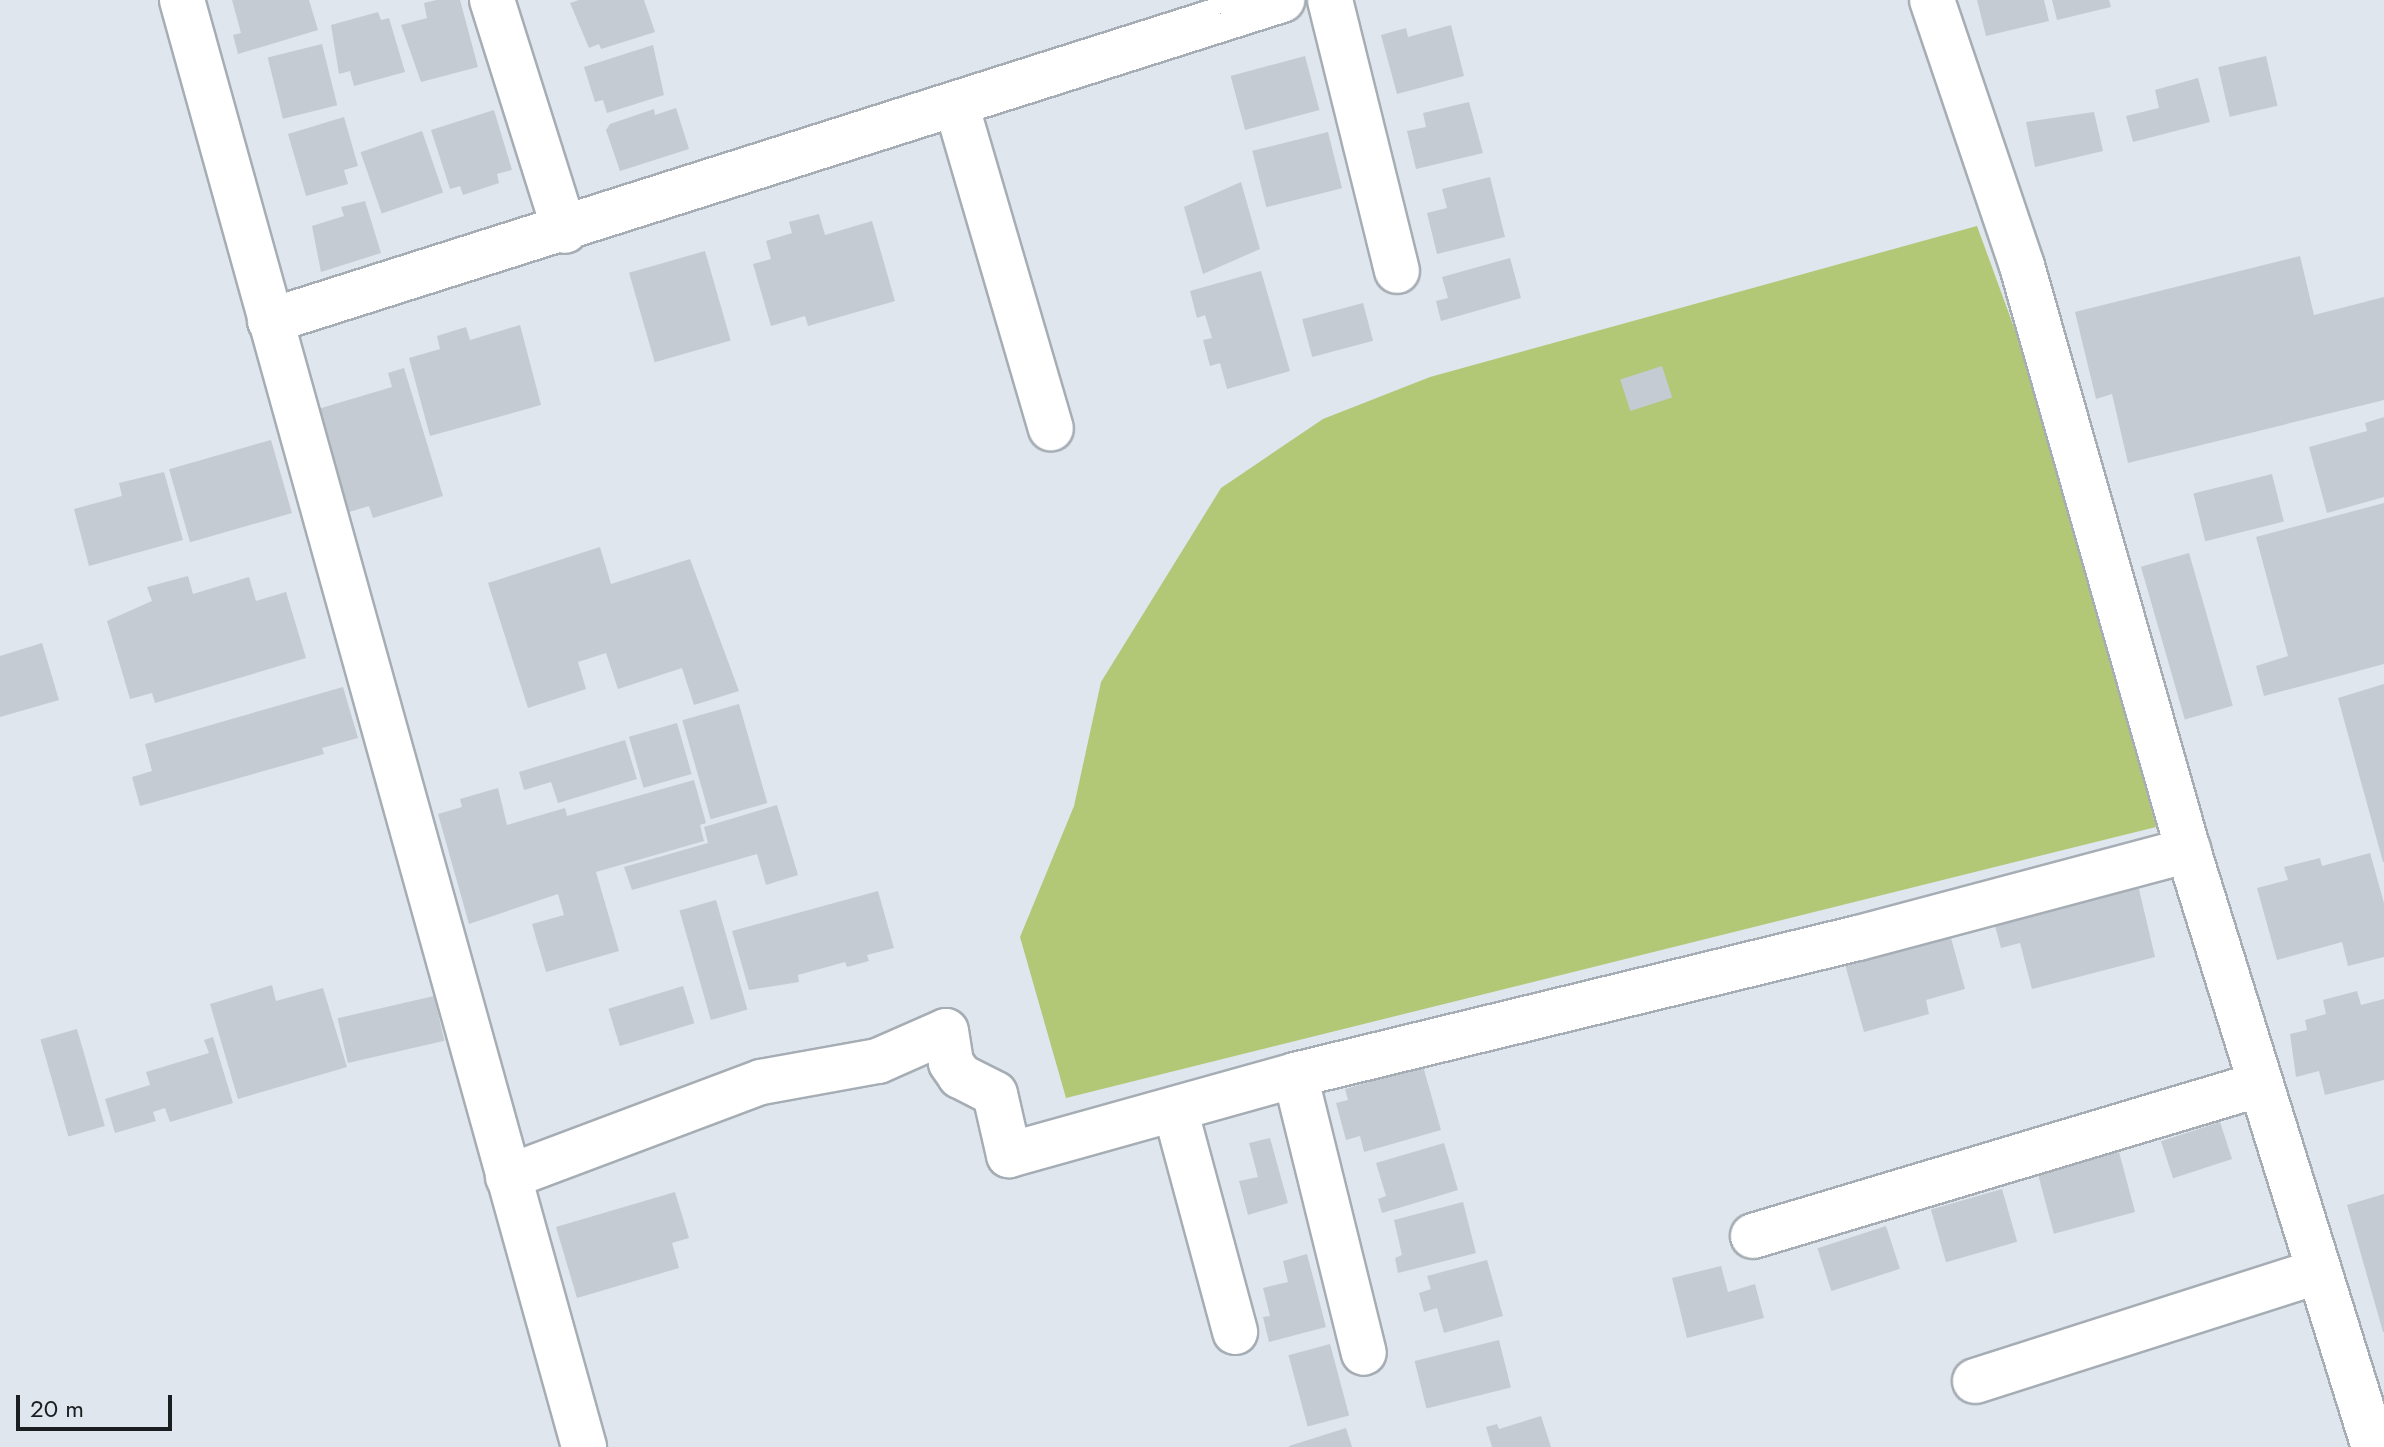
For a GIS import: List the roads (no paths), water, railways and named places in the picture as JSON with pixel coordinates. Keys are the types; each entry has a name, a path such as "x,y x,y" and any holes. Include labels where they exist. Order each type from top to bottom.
{"street":[{"path":"182,0 584,1447"},
{"path":"492,0 565,231"},
{"path":"270,321 565,231 1282,0"},
{"path":"1330,0 1397,271"},
{"path":"1932,0 2022,266 2188,850 2374,1447"},
{"path":"956,104 1051,428"},
{"path":"508,1177 761,1082 878,1061 946,1031 951,1063 960,1076 995,1094 1009,1155 1295,1075 1858,938 2188,850"},
{"path":"1295,1075 1364,1353"},
{"path":"1753,1236 2261,1084"},
{"path":"1175,1109 1235,1332"},
{"path":"1975,1381 2319,1271"}]}
